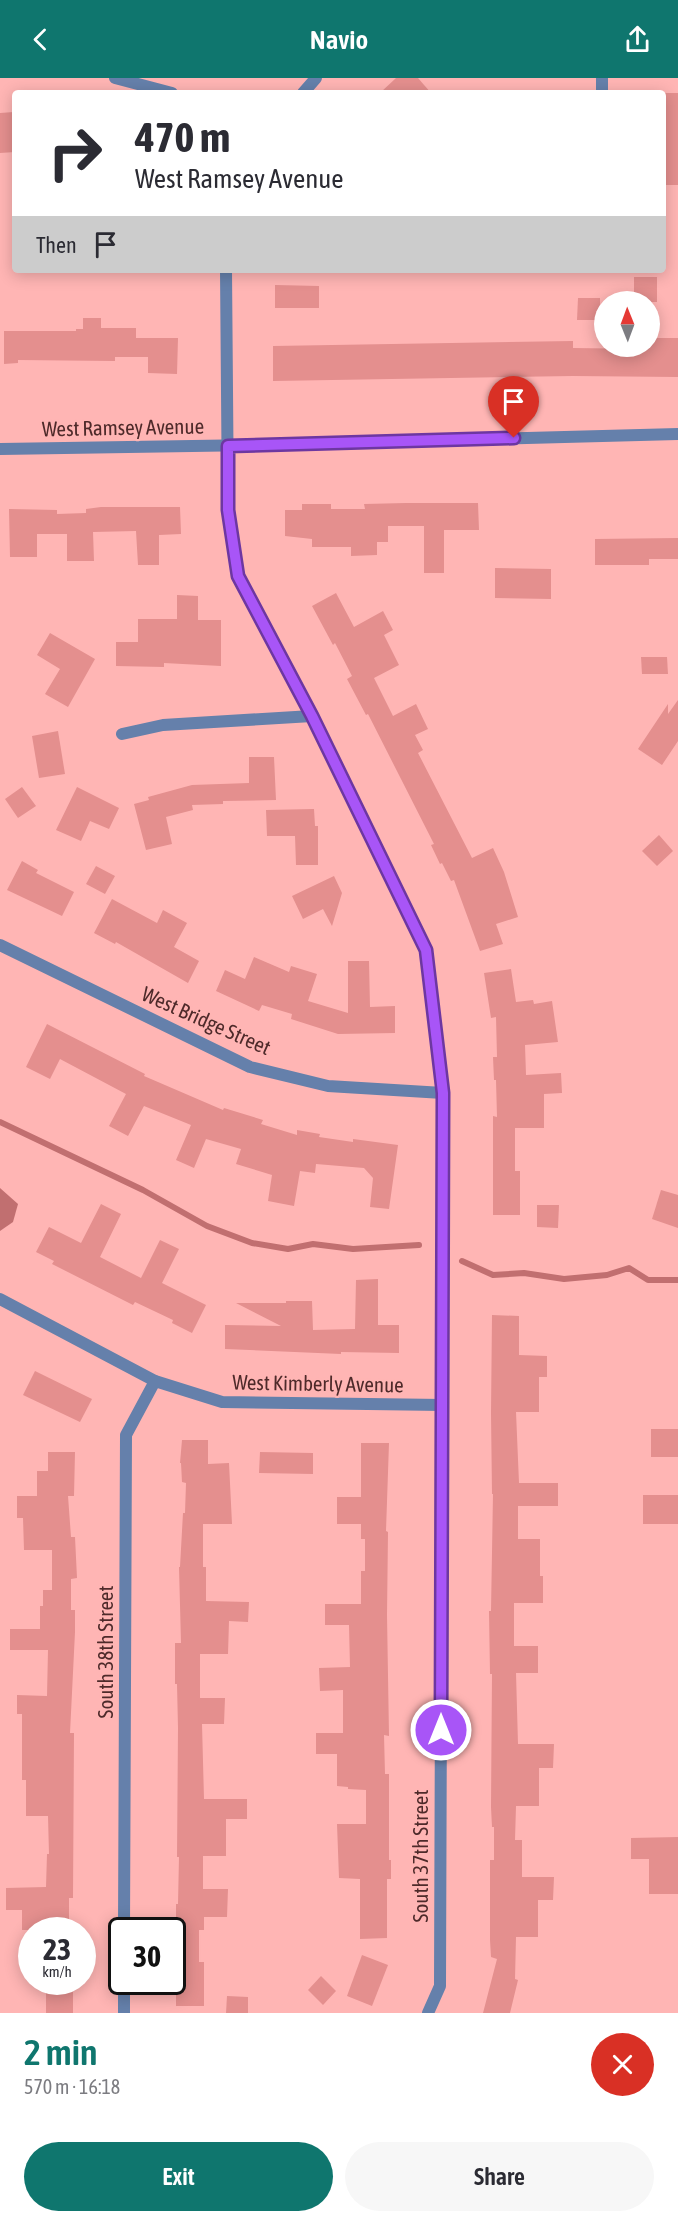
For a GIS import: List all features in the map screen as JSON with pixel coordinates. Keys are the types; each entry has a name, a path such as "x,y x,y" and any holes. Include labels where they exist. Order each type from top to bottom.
{"street":[{"path":"115,78 161,90"},
{"path":"306,90 316,78"},
{"name":"South 37th Street","path":"226,273 228,510 238,576 312,716 426,950 443,1093 440,1986 428,2013"},
{"name":"West Ramsey Avenue","path":"0,449 228,446 678,434"},
{"path":"122,734 163,725 312,716"},
{"name":"West Bridge Street","path":"0,945 250,1066 328,1086 443,1093"},
{"name":"West Kimberly Avenue","path":"0,1299 155,1381 222,1402 443,1405"},
{"name":"South 38th Street","path":"124,1917 126,1435 155,1381"},
{"path":"124,1995 124,2013"}],"shaded area":[{"path":"0,1188 18,1204 13,1222 0,1231"}],"building":[{"path":"396,78 418,78 428,90 383,90"},
{"path":"666,93 678,93 678,185 666,185"},
{"path":"12,112 12,152 0,153 0,113"},
{"path":"634,277 657,277 657,291 634,291"},
{"path":"275,285 319,286 319,308 275,308"},
{"path":"578,298 594,298 594,320 577,320"},
{"path":"83,318 101,318 101,328 136,328 136,338 178,338 177,374 148,373 148,357 115,357 115,361 18,360 18,363 4,364 4,331 76,331 76,329 83,329"},
{"path":"660,338 678,338 678,377 573,376 273,381 273,346 573,341 573,348 594,348 594,357 660,357"},
{"path":"478,503 479,530 444,530 444,573 424,573 424,526 388,526 388,542 377,542 377,555 351,556 351,547 312,547 312,539 285,536 285,510 302,510 302,504 331,504 331,509 365,509 364,504"},
{"path":"180,507 181,534 159,535 159,565 138,565 136,531 93,532 94,561 67,561 67,534 37,534 37,557 10,557 9,509 57,510 57,514 86,513 86,509"},
{"path":"678,538 678,559 649,559 649,565 595,565 595,539"},
{"path":"495,568 551,569 551,599 495,598"},
{"path":"336,593 354,627 383,611 393,630 384,635 399,665 374,678 393,716 416,704 428,729 415,735 423,750 418,753 472,858 493,848 504,872 518,917 496,924 503,944 480,951 454,880 451,881 442,863 440,864 431,845 434,844 368,714 366,715 347,679 352,676 312,606"},
{"path":"177,595 198,596 198,620 221,620 221,666 164,663 164,667 116,666 116,642 138,642 138,619 177,619"},
{"path":"50,633 95,659 68,707 45,694 60,669 37,655"},
{"path":"641,657 667,657 668,674 642,674"},
{"path":"678,700 678,741 662,765 638,749 668,704 668,714"},
{"path":"58,731 65,774 39,778 32,736"},
{"path":"249,757 274,757 276,800 223,801 223,804 192,805 193,810 166,817 172,844 146,850 134,804 149,800 148,797 192,785 249,783"},
{"path":"22,787 36,806 18,818 5,799"},
{"path":"77,787 119,808 109,829 90,821 81,841 56,830"},
{"path":"314,809 315,826 318,826 318,865 296,865 295,836 267,836 266,810"},
{"path":"659,835 673,851 657,866 642,851"},
{"path":"22,861 38,870 36,873 74,892 62,916 7,890"},
{"path":"96,866 115,876 105,894 86,884"},
{"path":"334,876 342,893 332,926 323,909 303,919 292,896"},
{"path":"112,899 157,923 163,910 187,923 174,947 199,961 188,983 116,942 115,944 94,933"},
{"path":"254,957 289,972 291,966 317,974 308,1001 348,1013 348,961 369,961 370,1007 395,1006 395,1033 338,1034 291,1019 292,1014 262,1005 259,1011 216,991 225,970 245,979"},
{"path":"511,969 516,1002 533,1000 534,1004 552,1001 558,1042 525,1045 526,1075 561,1073 562,1093 544,1094 544,1128 515,1128 515,1171 520,1171 520,1215 493,1215 493,1116 497,1117 493,1057 497,1057 496,1017 491,1018 484,973"},
{"path":"47,1024 145,1074 144,1076 223,1110 224,1108 263,1120 261,1124 297,1135 297,1130 320,1134 319,1137 398,1145 389,1209 370,1207 373,1178 364,1168 316,1164 315,1173 300,1171 294,1206 268,1201 272,1175 236,1164 241,1149 206,1139 194,1168 176,1160 191,1125 144,1106 128,1136 109,1126 126,1094 60,1059 50,1079 26,1067"},
{"path":"661,1190 678,1195 678,1228 652,1219"},
{"path":"101,1204 121,1214 100,1257 141,1278 160,1240 179,1249 162,1283 206,1305 192,1333 172,1323 173,1320 135,1302 133,1305 52,1264 54,1261 36,1252 49,1227 81,1243"},
{"path":"537,1205 559,1205 558,1228 537,1227"},
{"path":"378,1279 378,1325 399,1325 399,1353 341,1352 341,1354 225,1349 225,1325 281,1326 236,1303 312,1301 313,1330 355,1329 356,1280"},
{"path":"492,1315 519,1316 519,1355 547,1356 547,1377 539,1377 539,1412 516,1412 519,1483 558,1483 558,1506 518,1506 518,1539 540,1539 543,1603 514,1603 514,1646 538,1646 538,1673 516,1673 518,1744 554,1744 553,1768 539,1768 539,1806 516,1806 515,1840 522,1840 522,1877 554,1877 553,1900 538,1900 538,1937 516,1937 515,1979 518,1980 510,2013 483,2013 497,1959 491,1957 490,1940 490,1860 494,1860 494,1827 492,1827 491,1807 492,1674 490,1674 489,1611 491,1611 493,1494"},
{"path":"35,1371 92,1399 80,1422 23,1395"},
{"path":"651,1429 678,1429 678,1457 651,1457"},
{"path":"182,1440 208,1440 208,1464 229,1463 232,1524 203,1524 206,1601 249,1602 248,1622 229,1621 228,1654 200,1654 200,1698 225,1698 224,1724 202,1724 204,1799 247,1799 247,1819 226,1819 226,1856 203,1856 203,1889 228,1889 227,1917 204,1917 204,1930 199,1930 199,1962 204,1962 204,2006 176,2006 176,1995 186,1995 186,1917 176,1917 179,1857 177,1857 178,1728 175,1643 181,1643 179,1567 186,1483 182,1482 180,1463"},
{"path":"361,1443 389,1443 386,1531 388,1532 389,1736 384,1735 385,1774 389,1774 391,1879 387,1879 387,1938 360,1939 360,1879 339,1878 337,1824 366,1824 366,1790 337,1786 337,1754 316,1754 316,1733 343,1733 343,1690 320,1691 319,1668 350,1667 349,1625 325,1625 325,1604 361,1604 361,1571 365,1571 365,1539 361,1539 361,1524 337,1524 337,1497 361,1497"},
{"path":"48,1452 75,1452 74,1496 68,1496 71,1537 75,1537 77,1578 71,1579 71,1610 75,1610 70,1733 74,1733 73,1898 69,1898 69,1917 22,1917 22,1910 6,1910 6,1888 46,1887 47,1854 49,1854 48,1816 26,1816 26,1780 22,1780 22,1714 17,1714 17,1695 47,1696 48,1650 10,1650 10,1629 40,1629 43,1590 52,1590 52,1550 24,1550 23,1518 17,1518 17,1496 37,1496 37,1471 48,1471"},
{"path":"260,1452 313,1453 313,1474 259,1473"},
{"path":"643,1495 678,1495 678,1524 643,1524"},
{"path":"678,1837 678,1894 649,1894 649,1859 631,1859 631,1838"},
{"path":"362,1955 388,1965 372,2006 347,1996"},
{"path":"321,1976 336,1991 323,2005 308,1990"},
{"path":"46,1995 73,1995 73,2013 46,2013"},
{"path":"227,1996 248,1997 248,2013 226,2013"}],"waterway":[{"path":"0,1122 143,1190 207,1226 252,1243 288,1249 313,1244 353,1249 419,1245"},
{"path":"462,1261 493,1275 524,1273 564,1279 607,1275 629,1268 648,1280 678,1280"}],"route":[{"path":"441,1730 443,1093 426,950 312,716 238,576 228,510 228,446 514,438"}]}
